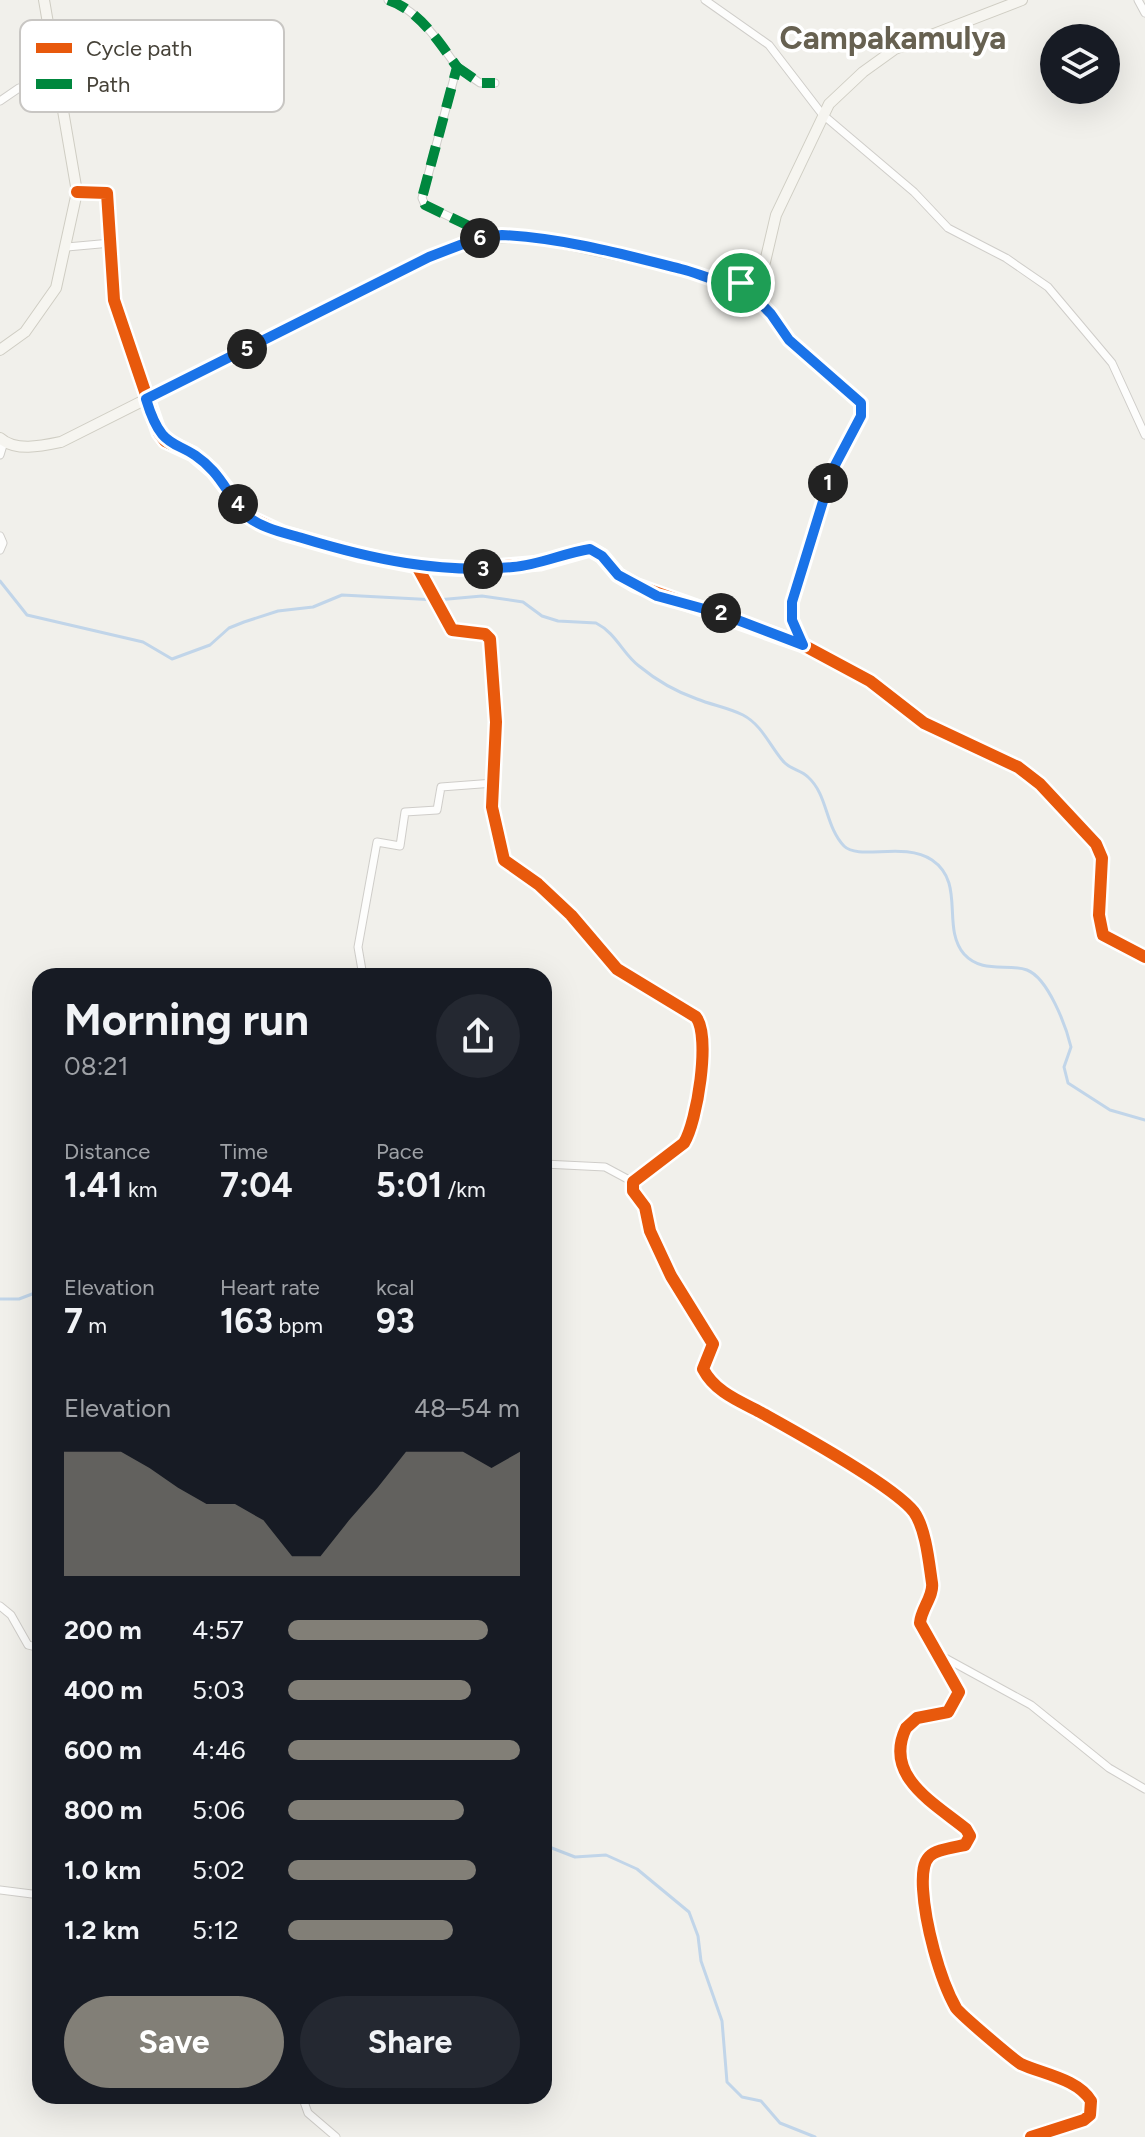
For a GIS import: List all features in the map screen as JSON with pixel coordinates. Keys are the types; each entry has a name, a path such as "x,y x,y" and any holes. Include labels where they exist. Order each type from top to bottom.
{"street":[{"path":"44,0 47,20"},
{"path":"388,0 407,7 457,67 480,83 495,83"},
{"path":"705,0 769,45 822,114 914,192 948,228 1006,258 1048,287 1112,363 1145,435"},
{"path":"0,455 2,440 37,447 61,442 429,257 469,242 502,235 528,236 687,270 713,281 741,283 754,276 765,262 776,215 822,114 863,72 895,49 1022,0"},
{"path":"1138,0 1145,13"},
{"path":"457,67 422,198 425,205 469,226 469,242"},
{"path":"0,101 20,88"},
{"path":"0,350 25,332 43,308 56,288 67,247 77,192 62,112"},
{"path":"77,192 106,191 114,300 146,399 165,441 193,454 213,471 249,517 326,545 417,566 514,567 590,549 602,556 618,575 657,596 719,613 803,645 870,681 924,723 993,752 1040,784 1081,826 1102,858 1099,915 1103,935 1145,957"},
{"path":"67,247 111,243"},
{"path":"741,283 771,314 789,340 857,398 862,408 833,469 792,602 792,620 803,645"},
{"path":"0,536 3,543 0,550"},
{"path":"417,566 452,630 485,634 490,639 496,722 494,822 500,854 507,865 538,884 617,969 696,1017 704,1030 695,1114 689,1134 684,1143 633,1182"},
{"path":"362,968 358,947 377,842 400,846 405,812 437,810 441,787 494,783"},
{"path":"552,1164 605,1167 633,1182"},
{"path":"633,1182 633,1191 641,1199 671,1276 713,1344 703,1369 711,1383 880,1486 914,1513 923,1535 933,1587 920,1623 934,1652 958,1686 957,1700 948,1712 917,1718 906,1728 901,1765 909,1782 969,1833 965,1845 930,1854 922,1870 926,1921 954,2004 960,2012 1013,2059 1081,2089 1091,2101 1090,2115 1084,2120 1032,2137"},
{"path":"0,1606 11,1615 28,1645 32,1646"},
{"path":"934,1652 1031,1705 1109,1768 1145,1789"},
{"path":"0,1890 32,1894"},
{"path":"305,2104 308,2113 336,2137"}],"waterway":[{"path":"0,581 27,615 143,642 172,659 210,645 229,628 244,622 278,611 313,607 342,595 437,600 482,596 523,602 542,616 558,621 596,623 609,632 633,661 660,681 689,696 750,719 786,764 815,784 833,829 844,846 860,852 909,852 932,860 948,881 954,931 964,954 979,964 1027,970 1049,992 1071,1047 1064,1067 1068,1083 1110,1110 1145,1120"},
{"path":"0,1299 19,1299 32,1294"},
{"path":"552,1848 575,1857 606,1855 637,1869 689,1912 698,1936 701,1961 722,2021 727,2082 742,2097 761,2101 780,2123 815,2137"}],"marked path":[{"path":"388,0 419,19 457,67 422,198 425,205 469,226 469,242"},
{"path":"457,67 480,83 495,83"}],"cycle path":[{"path":"77,192 107,193 114,300 159,433 165,441 193,454 213,471 249,517 283,533 361,555 417,566 469,569 540,563 590,549 602,556 618,575 635,585 803,645 870,681 924,723 1018,767 1040,784 1096,844 1102,858 1099,915 1103,935 1145,957"},
{"path":"417,566 452,630 485,634 490,639 496,722 492,807 504,860 538,884 571,915 617,969 696,1017 700,1027 700,1080 689,1132 684,1143 633,1182 633,1191 645,1207 650,1231 671,1276 713,1344 703,1369 714,1384 728,1395 818,1445 886,1488 914,1512 921,1527 932,1588 920,1623 959,1692 948,1712 917,1718 906,1728 901,1760 915,1787 966,1829 970,1836 965,1845 930,1855 924,1867 924,1903 939,1966 956,2008 976,2027 1021,2064 1069,2082 1091,2101 1090,2115 1084,2120 1031,2137"}],"district":[{"name":"Campakamulya","path":"893,38"}],"route":[{"path":"502,235 528,236 574,243 687,270 713,281 741,283 771,314 789,340 857,398 862,408 861,416 827,485 792,602 792,620 803,645 719,613 657,596 618,575 602,556 590,549 540,563 469,569 417,566 361,555 283,533 245,514 213,471 193,454 165,441 146,399 429,257 476,239 502,235"}]}
